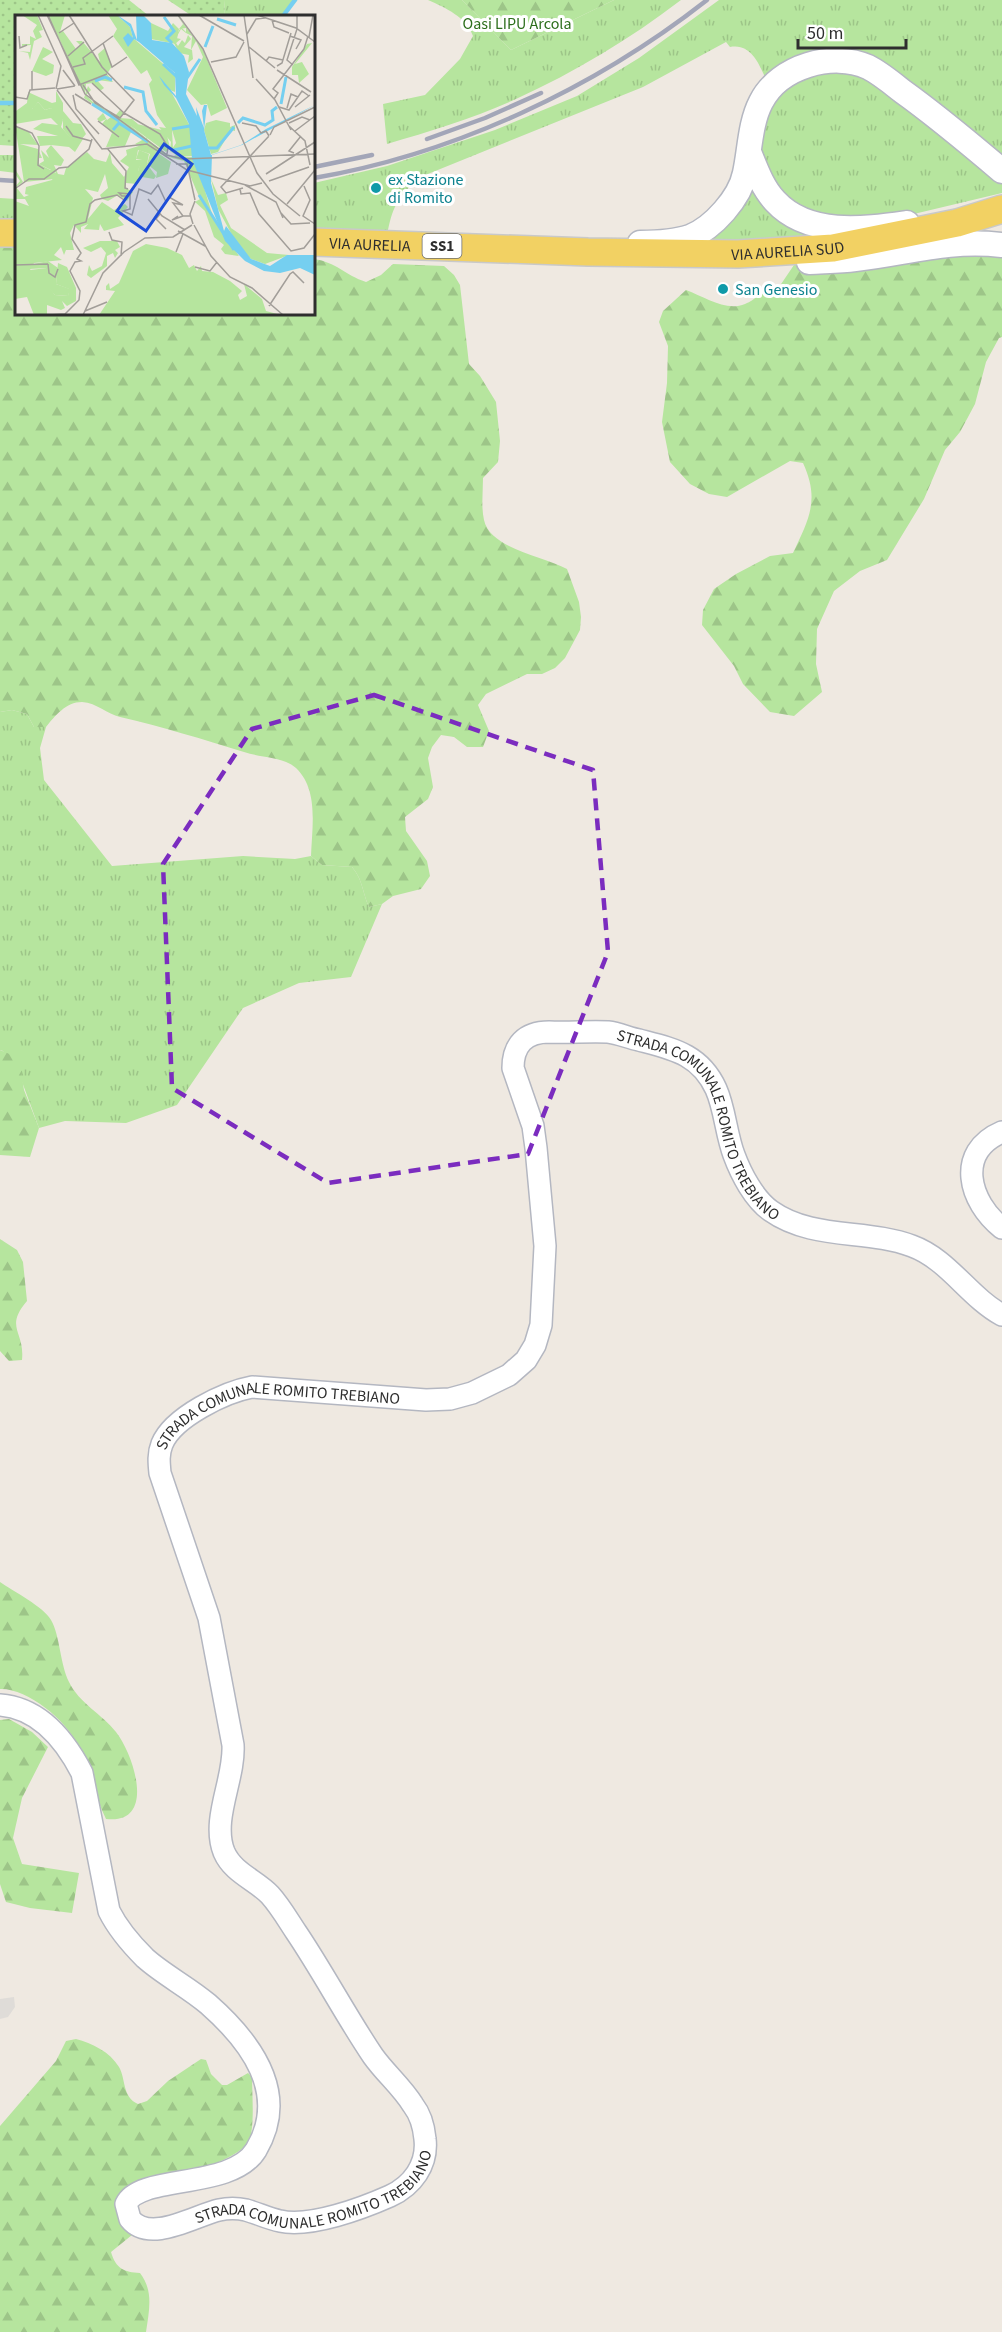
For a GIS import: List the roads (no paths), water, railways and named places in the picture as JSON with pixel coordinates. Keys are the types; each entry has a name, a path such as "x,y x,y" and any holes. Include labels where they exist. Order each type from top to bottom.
{"main road":[{"path":"579,251 608,244 656,243 690,237 720,216 733,201 745,176 755,117 761,101 772,86 804,66 825,61 847,60 869,68 888,80 1002,171"},
{"path":"749,152 760,179 775,201 792,216 810,224 852,228 932,220 957,223"},
{"name":"VIA AURELIA SUD","path":"579,251 738,254 833,248 957,223 1002,209"},
{"name":"VIA AURELIA","path":"315,242 579,251"},
{"path":"738,254 799,262 855,259 944,244 1002,245"}],"street":[{"name":"STRADA COMUNALE ROMITO TREBIANO","path":"0,1705 14,1706 38,1717 57,1734 73,1755 82,1773 109,1911 117,1928 147,1959 207,2003 234,2030 256,2058 266,2079 268,2112 265,2130 256,2150 250,2157 232,2169 194,2180 146,2188 136,2192 126,2204 130,2219 142,2228 159,2228 177,2225 218,2210 235,2208 282,2222 305,2222 354,2210 385,2198 404,2189 420,2170 425,2142 415,2106 374,2057 307,1948 270,1895 236,1868 225,1854 222,1844 222,1820 234,1760 233,1745 209,1618 160,1473 159,1457 162,1444 170,1432 186,1417 237,1390 252,1387 426,1400 450,1399 487,1387 509,1375 526,1360 535,1345 541,1325 545,1246 533,1126 513,1068 513,1059 514,1050 520,1043 540,1032 609,1032 683,1053 699,1065 717,1091 729,1142 737,1164 757,1197 769,1210 814,1229 910,1245 927,1252 1002,1315"},
{"path":"1002,1132 987,1140 979,1149 974,1158 971,1174 976,1196 984,1211 1002,1228"}],"waterway":[{"path":"284,15 295,0"},
{"path":"0,103 15,103"}],"railway":[{"path":"315,178 367,167 419,152 521,113 571,89 618,62 707,0"},
{"path":"427,139 485,118 541,93"},
{"path":"315,167 372,155"},
{"path":"0,180 15,181"}],"place":[{"name":"ex Stazione di Romito","path":"376,188"},
{"name":"San Genesio","path":"723,289"}],"park label":[{"name":"Oasi LIPU Arcola","path":"517,23"}]}
